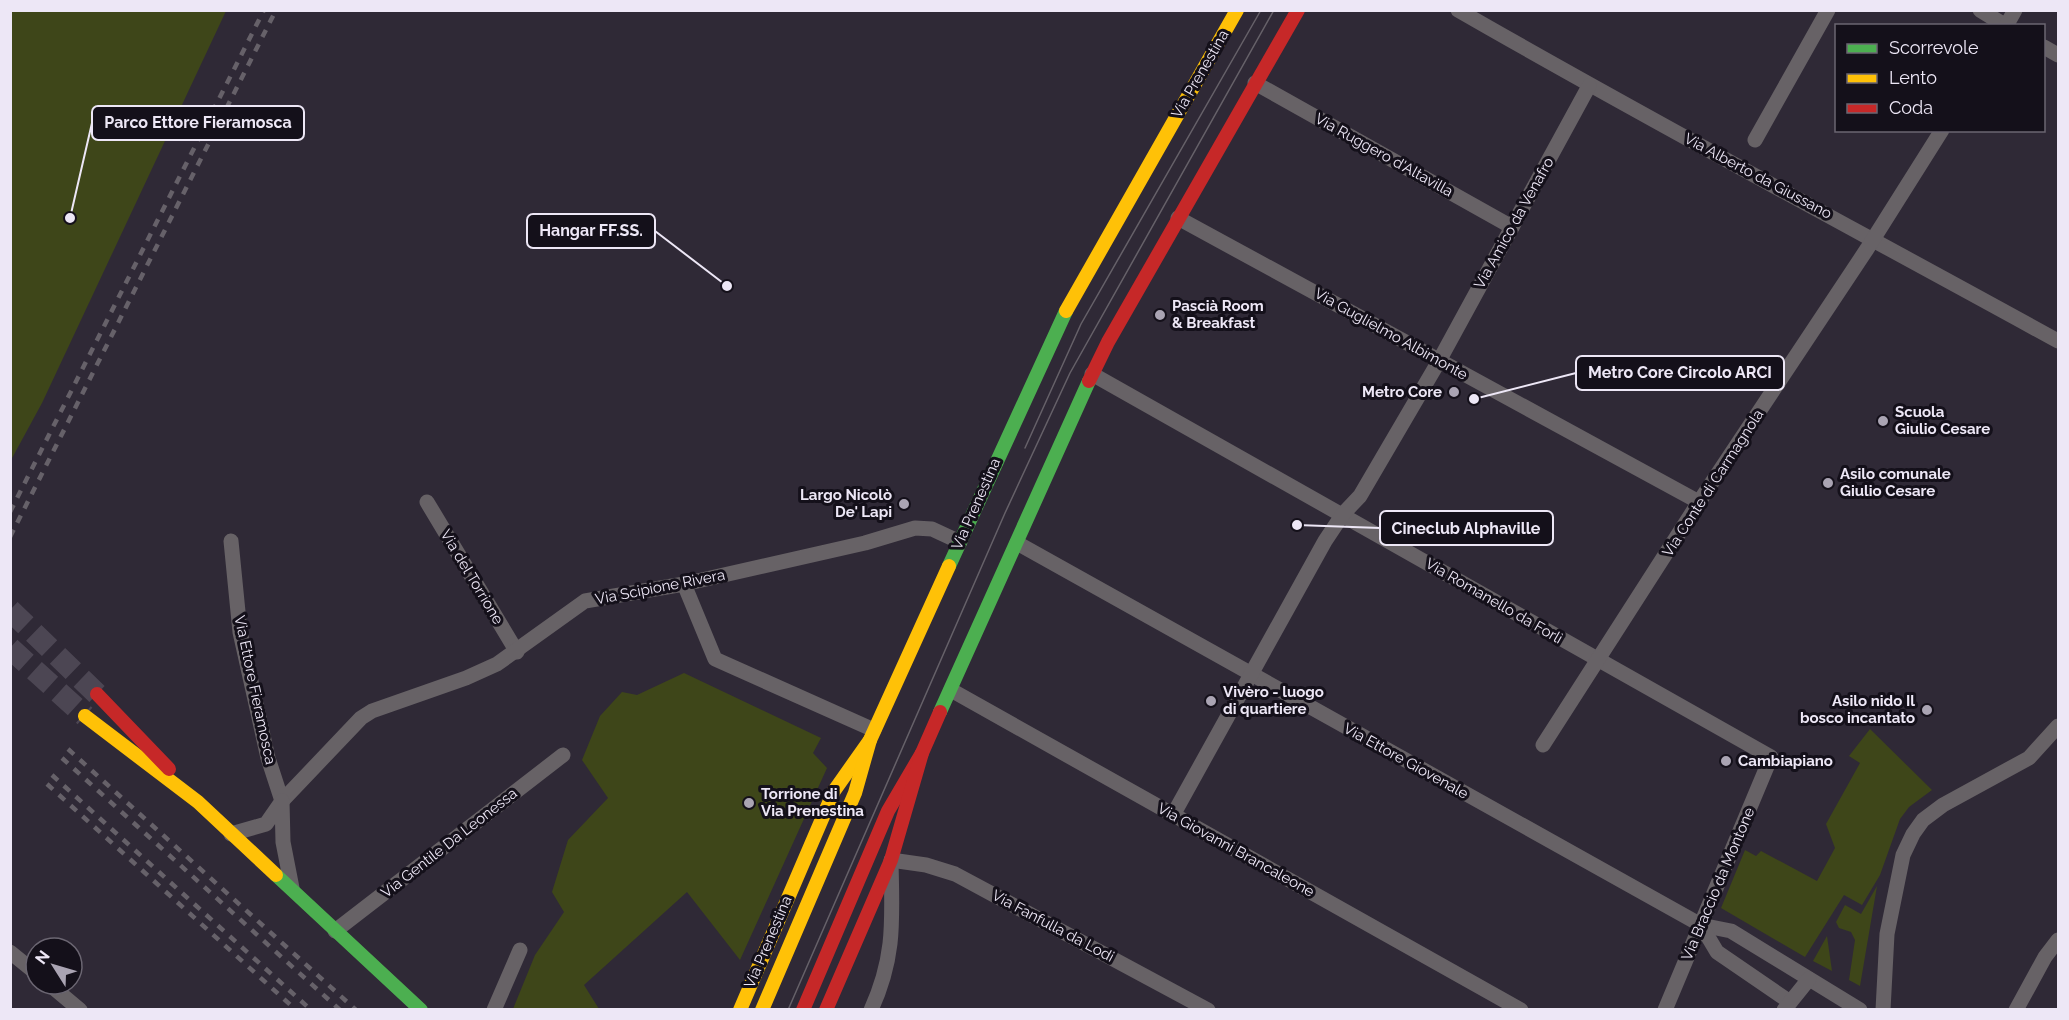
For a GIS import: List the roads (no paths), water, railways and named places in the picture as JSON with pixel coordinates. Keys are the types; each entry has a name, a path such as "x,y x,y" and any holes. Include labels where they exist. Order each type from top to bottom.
{"main road":[{"name":"Via Prenestina","path":"740,1010 834,791 872,735 1055,329 1237,10"},
{"path":"803,1010 885,819 922,753 1092,374 1178,218 1298,10"},
{"path":"97,694 152,749 198,802 421,1010"},
{"path":"85,716 198,802"},
{"path":"762,1010 851,802 872,735"},
{"path":"826,1010 891,860 922,753"}],"street":[{"name":"Via Alberto da Giussano","path":"1458,10 1589,86 2058,341"},
{"path":"1755,140 1828,10"},
{"path":"1980,10 2003,24"},
{"path":"2007,24 2015,10"},
{"name":"Via Ruggero d'Altavilla","path":"1256,83 1512,227"},
{"name":"Via Amico da Venafro","path":"1173,815 1343,514 1360,496 1439,361 1589,86"},
{"name":"Via Conte di Carmagnola","path":"1543,745 1599,662 1699,502 1874,239 1940,132"},
{"name":"Via Guglielmo Albimonte","path":"1178,218 1699,502"},
{"name":"Via Romanello da Forlì","path":"1092,374 1771,758"},
{"name":"Via del Torrione","path":"427,502 517,652"},
{"name":"Via Scipione Rivera","path":"282,801 305,781 353,726 372,711 481,672 517,652 585,601 684,584 922,528 932,529 960,542"},
{"name":"Via Ettore Fieramosca","path":"231,541 240,632 268,758 282,801 283,842 293,891"},
{"name":"Via Ettore Giovenale","path":"1017,543 1701,925 1731,931 1860,1010"},
{"path":"684,584 715,659 872,735"},
{"name":"Via Giovanni Brancaleone","path":"951,690 1521,1010"},
{"path":"1883,1010 1887,934 1904,855 1913,834 1932,812 2029,758 2056,729"},
{"name":"Via Gentile Da Leonessa","path":"335,931 563,755"},
{"name":"Via Braccio da Montone","path":"1665,1010 1771,758"},
{"path":"231,834 266,824 282,801"},
{"path":"871,1010 886,972 891,947 891,860"},
{"name":"Via Fanfulla da Lodi","path":"891,860 926,865 955,874 1208,1010"},
{"path":"1701,925 1717,952 1787,1006 1809,979"},
{"path":"2016,1010 2045,957 2058,940"},
{"path":"494,1010 520,950"},
{"path":"10,952 24,963"},
{"path":"63,996 80,1010"}],"tunnel":[{"path":"10,610 97,694"},
{"path":"10,648 85,716"}],"tram line":[{"path":"1025,448 1081,324 1261,10"},
{"path":"788,1010 1005,513 1070,373 1274,10"}],"railway":[{"path":"10,512 264,10"},
{"path":"10,537 276,10"},
{"path":"68,749 356,1010"},
{"path":"62,758 340,1010"},
{"path":"52,775 311,1010"},
{"path":"47,784 296,1010"}],"place":[{"name":"Parco Ettore Fieramosca","path":"70,218"},
{"name":"Hangar FF.SS.","path":"727,286"},
{"name":"Pascià Room & Breakfast","path":"1160,315"},
{"name":"Metro Core","path":"1454,392"},
{"name":"Metro Core Circolo ARCI","path":"1474,399"},
{"name":"Scuola Giulio Cesare","path":"1883,421"},
{"name":"Asilo comunale Giulio Cesare","path":"1828,483"},
{"name":"Largo Nicolò De' Lapi","path":"904,504"},
{"name":"Cineclub Alphaville","path":"1297,525"},
{"name":"Vivèro - luogo di quartiere","path":"1211,701"},
{"name":"Asilo nido Il bosco incantato","path":"1927,710"},
{"name":"Cambiapiano","path":"1726,761"},
{"name":"Torrione di Via Prenestina","path":"749,803"}]}
